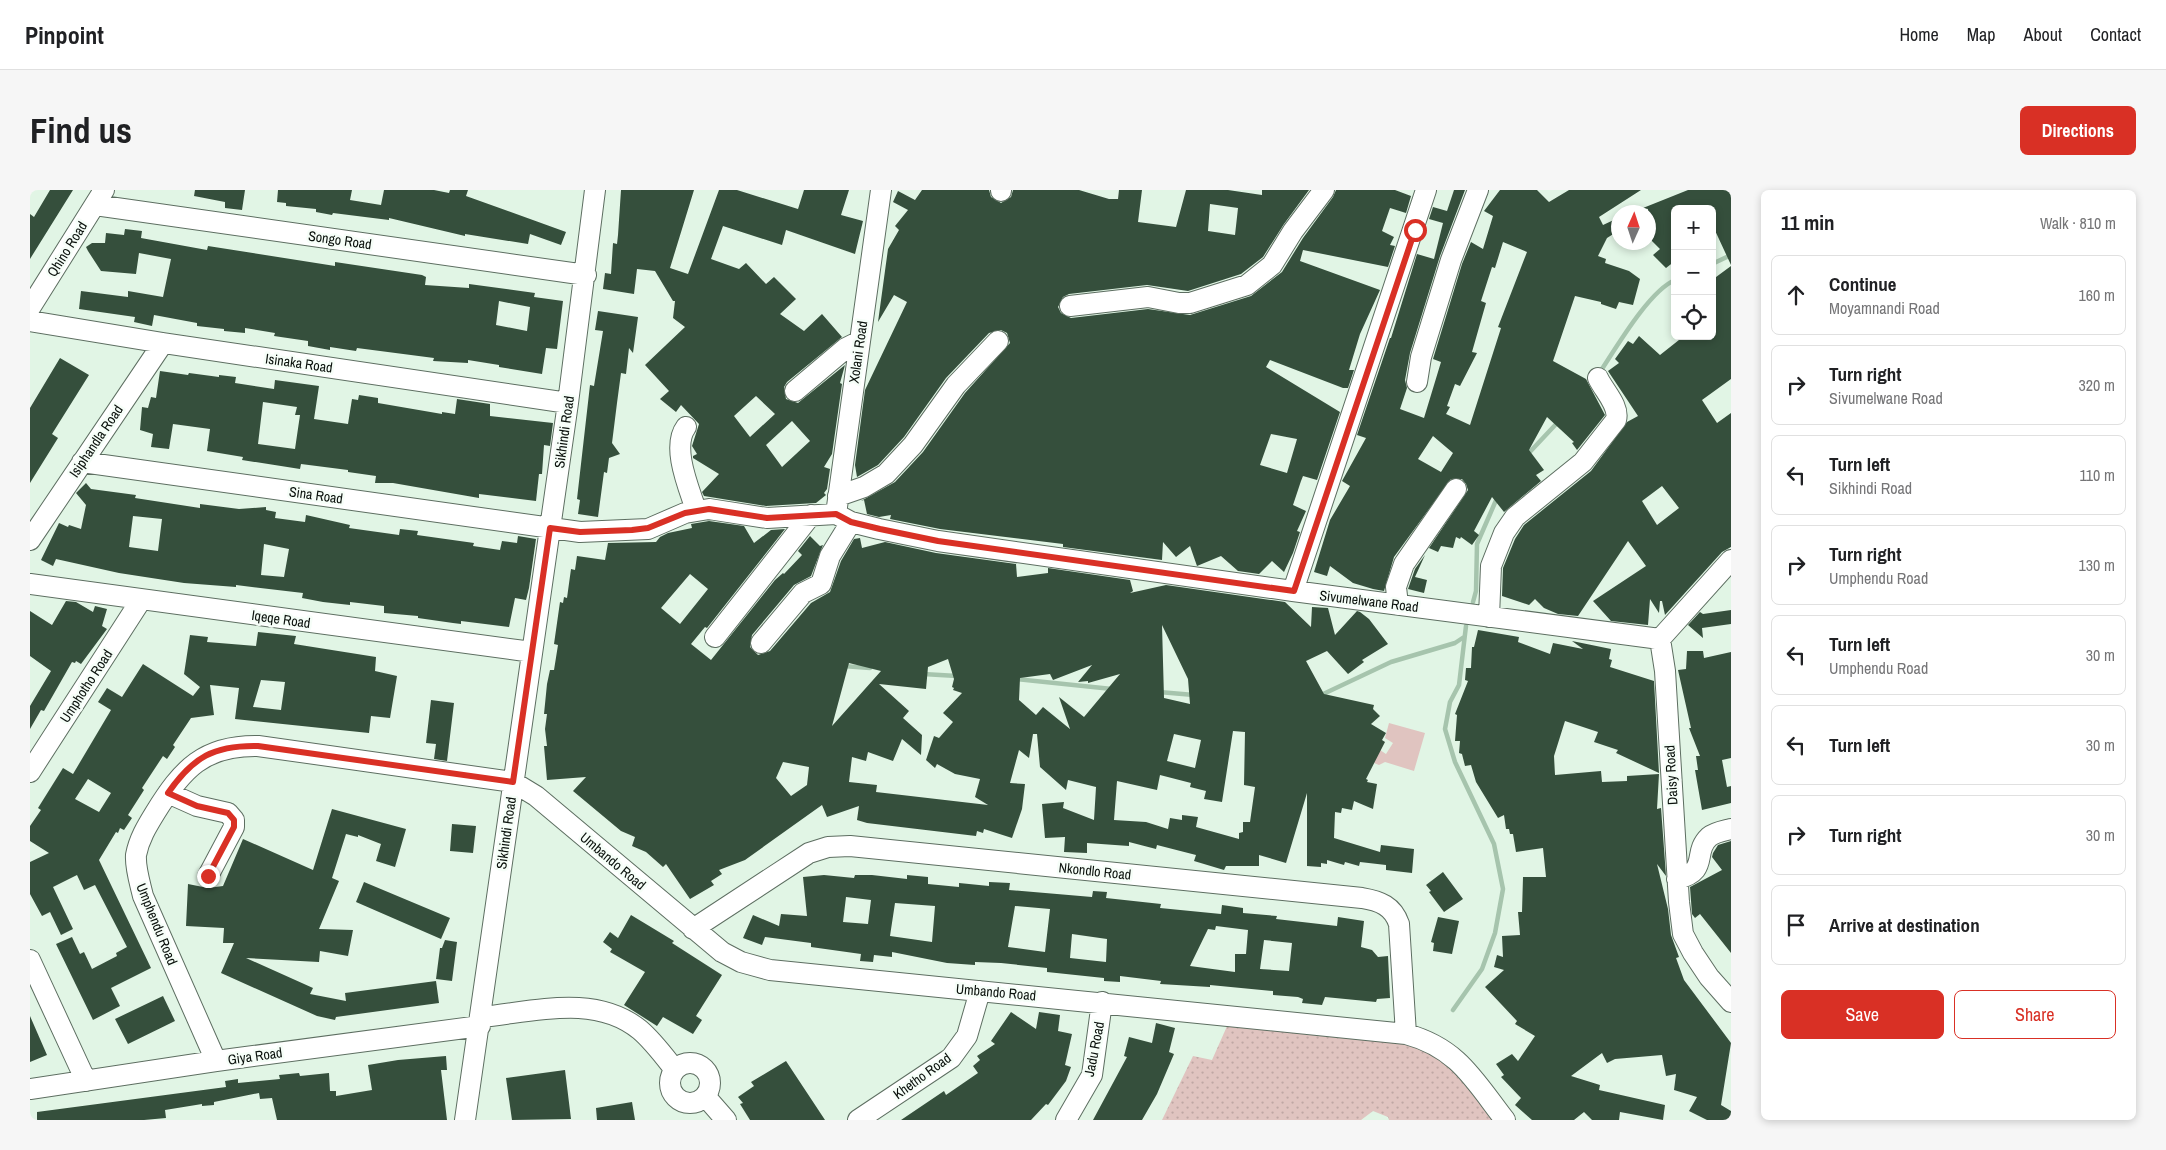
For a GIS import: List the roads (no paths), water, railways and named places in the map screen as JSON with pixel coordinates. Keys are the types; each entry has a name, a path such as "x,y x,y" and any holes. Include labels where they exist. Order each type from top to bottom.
{"street":[{"name":"Sikhindi Road","path":"465,1120 586,275 595,190"},
{"name":"Xolani Road","path":"842,510 860,341 881,190"},
{"path":"1070,306 1148,297 1179,303 1190,303 1247,285 1272,265 1293,231 1324,190"},
{"path":"1294,591 1426,190"},
{"path":"1417,382 1422,357 1450,260 1478,190"},
{"name":"Songo Road","path":"100,198 586,275"},
{"name":"Qhino Road","path":"30,308 100,198"},
{"name":"Isinaka Road","path":"30,321 163,343 568,403"},
{"path":"795,391 846,348 860,341"},
{"path":"761,642 803,593 821,584 842,510 864,487 886,474 919,438 956,384 998,341"},
{"name":"Isiphandla Road","path":"30,540 163,343"},
{"path":"1489,616 1491,566 1504,533 1515,517 1583,462 1616,420 1618,413 1616,406 1611,402 1598,378"},
{"path":"686,426 680,435 680,443 684,472 696,510"},
{"name":"Sina Road","path":"82,462 550,528"},
{"path":"1398,605 1396,587 1404,564 1456,489"},
{"name":"Sivumelwane Road","path":"550,528 580,532 632,530 648,528 666,519 696,510 709,509 767,518 811,515 842,510 938,541 1294,591 1660,639"},
{"path":"715,637 811,515"},
{"path":"1660,639 1731,560"},
{"name":"Iqeqe Road","path":"30,584 532,652"},
{"name":"Umphotho Road","path":"30,772 141,600"},
{"name":"Daisy Road","path":"1660,639 1665,671 1677,879 1683,934 1709,977 1731,1002"},
{"name":"Umphendu Road","path":"216,1061 143,896 137,874 136,856 141,836 183,772 200,758 217,750 236,745 258,746 513,782"},
{"name":"Umbando Road","path":"513,782 536,796 722,952 741,962 770,970 1406,1034 1441,1047 1449,1053 1463,1066 1505,1120"},
{"path":"168,793 197,806 228,813 234,820 234,827 208,876"},
{"path":"1677,879 1692,874 1697,868 1708,838 1716,832 1731,829"},
{"name":"Nkondlo Road","path":"693,929 809,853 828,847 860,847 1362,898 1385,904 1391,909 1399,924 1406,1034"},
{"path":"30,960 86,1081"},
{"name":"Khetho Road","path":"858,1120 951,1058 967,1036 980,991"},
{"name":"Jadu Road","path":"1066,1120 1092,1075 1102,1002"},
{"name":"Giya Road","path":"30,1089 576,1006 604,1011 623,1018 639,1030 675,1070 670,1082 674,1095 679,1100 693,1102 705,1096 726,1120"}],"waterway":[{"path":"1716,262 1731,255"},
{"path":"1600,372 1644,308 1665,286 1671,282"},
{"path":"1527,455 1558,422"},
{"path":"1473,602 1476,591 1477,544 1497,498"},
{"path":"1453,1010 1482,969 1495,933 1503,889 1494,844 1455,762 1445,729 1450,702 1459,685 1466,626"},
{"path":"1319,696 1391,662 1455,643 1464,637"},
{"path":"843,666 870,668"},
{"path":"923,674 957,676"},
{"path":"1015,679 1112,689"},
{"path":"1159,692 1194,695"}]}
